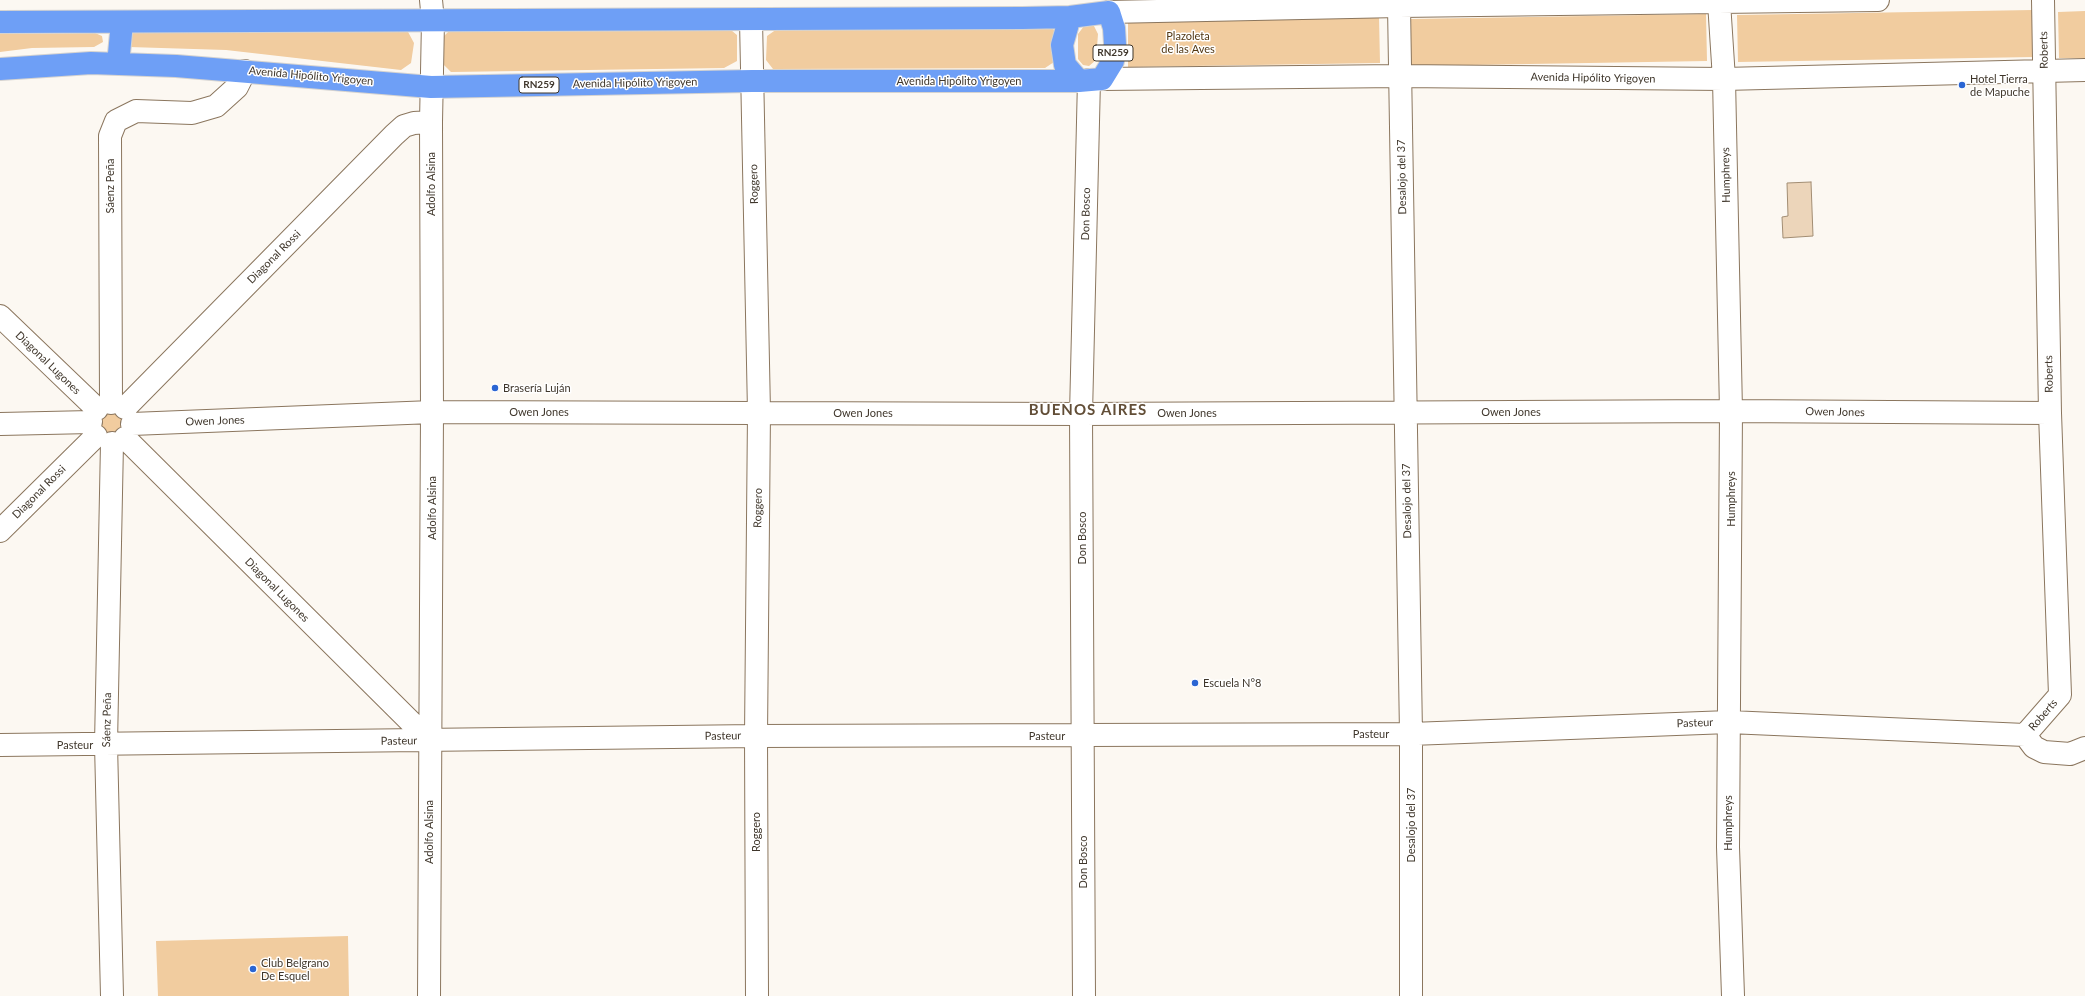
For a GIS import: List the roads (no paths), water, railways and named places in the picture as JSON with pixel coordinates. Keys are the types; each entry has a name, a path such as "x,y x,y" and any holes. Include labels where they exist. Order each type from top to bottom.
{"highway":[{"path":"0,22 122,23 432,10 751,20 1072,11 1107,8"},
{"name":"RN259","path":"1090,80 1112,61 1115,44 1114,28 1107,8"},
{"path":"1072,11 1062,45 1065,65 1090,80"},
{"path":"118,64 122,23"},
{"name":"Avenida Hipólito Yrigoyen","path":"0,69 91,63 118,64 245,71 431,87 752,81 1090,80"}],"street":[{"path":"1107,8 1878,0"},
{"name":"Roberts","path":"2025,735 2060,695 2050,414 2043,0"},
{"name":"Humphreys","path":"1719,2 1724,79 1731,411 1728,847 1733,996"},
{"name":"Desalojo del 37","path":"1399,6 1411,734 1411,996"},
{"name":"Adolfo Alsina","path":"429,996 432,412 432,10"},
{"name":"Roggero","path":"751,20 759,412 756,736 757,996"},
{"name":"Avenida Hipólito Yrigoyen","path":"1090,80 1400,76 1724,79 2045,69 2085,70"},
{"name":"Sáenz Peña","path":"112,996 106,744 111,423 110,136 116,120 136,112 192,113 216,106 237,87 245,71"},
{"name":"Don Bosco","path":"1084,996 1081,414 1090,80"},
{"name":"Diagonal Rossi","path":"0,531 111,423 394,135 409,125 431,122"},
{"name":"Diagonal Lugones","path":"0,316 111,423 430,741"},
{"name":"Owen Jones","path":"0,424 111,423 432,412 1081,414 1731,411 2050,414"},
{"name":"Pasteur","path":"0,745 756,736 1411,734 1729,722 2025,735"},
{"path":"2025,735 2034,747 2044,752 2070,754 2085,748"}],"place":[{"name":"Hotel Tierra de Mapuche","path":"1962,85"},
{"name":"Brasería Luján","path":"495,388"},
{"name":"Escuela N°8","path":"1195,683"},
{"name":"Club Belgrano De Esquel","path":"253,969"}],"district":[{"name":"BUENOS AIRES","path":"1088,410"}],"park label":[{"name":"Plazoleta de las Aves","path":"1188,42"}]}
